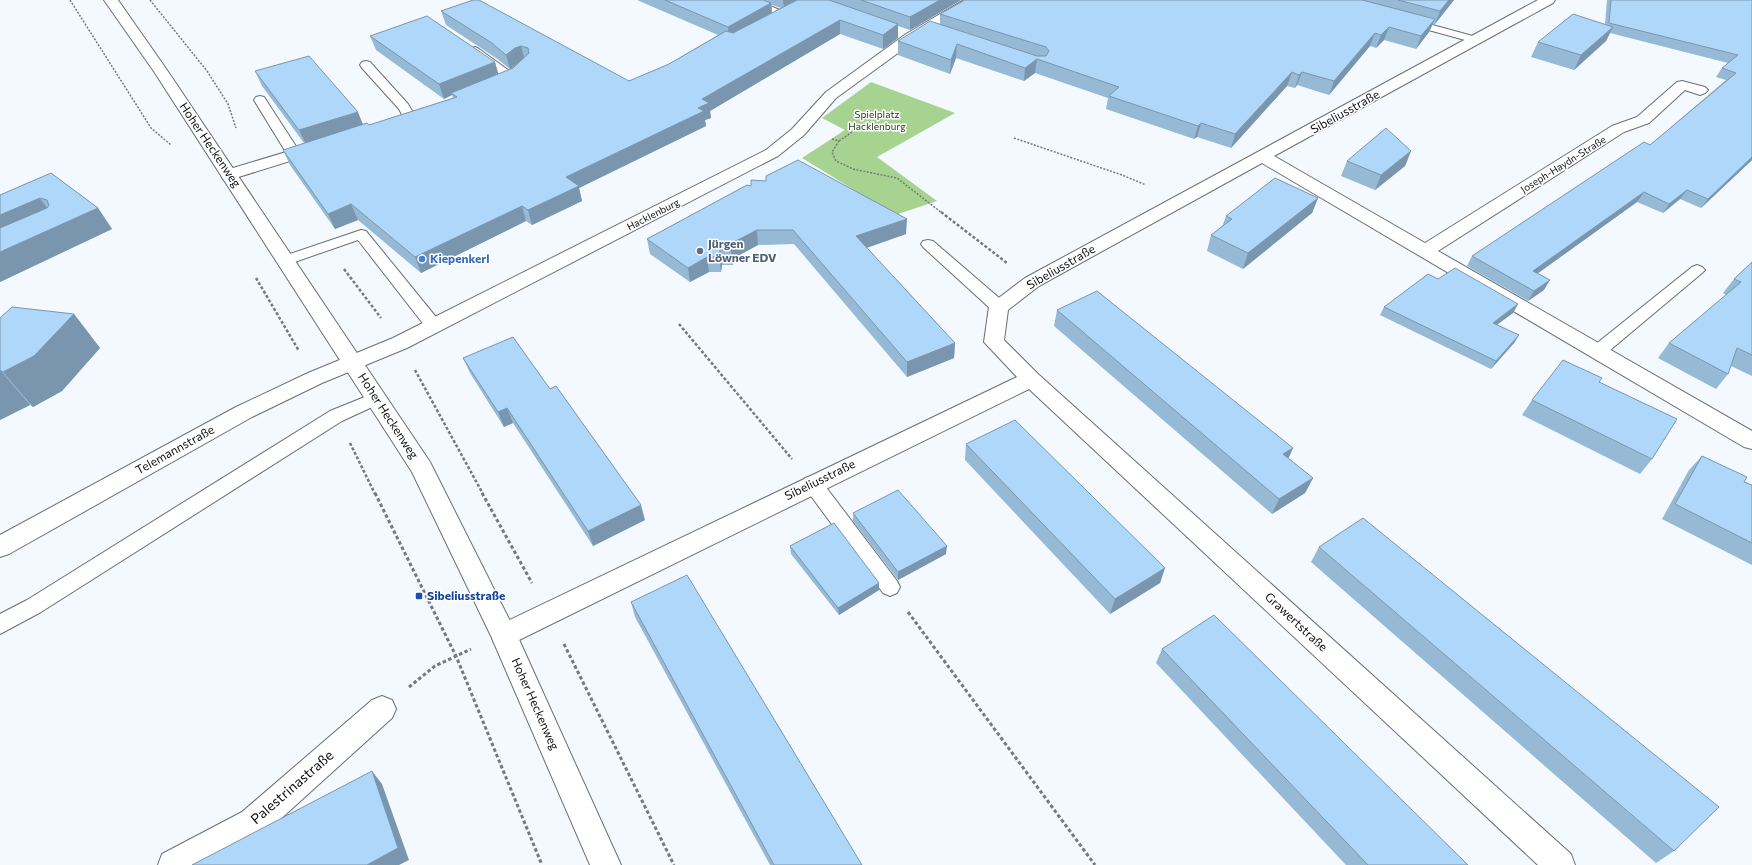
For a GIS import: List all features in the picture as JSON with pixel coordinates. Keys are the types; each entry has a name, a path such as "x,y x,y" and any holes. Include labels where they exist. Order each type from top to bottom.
{"street":[{"name":"Hoher Heckenweg","path":"110,0 286,260 422,468 504,635 606,865"},
{"name":"Hacklenburg","path":"354,362 400,343 434,326 772,153 798,132 831,95 911,37 973,0"},
{"name":"Sibeliusstraße","path":"999,307 1032,282 1548,0"},
{"path":"897,32 911,37"},
{"name":"Joseph-Haydn-Straße","path":"1424,251 1618,129 1643,120 1682,85 1700,90"},
{"path":"229,175 329,144"},
{"path":"1263,157 1752,441"},
{"path":"999,307 994,342 1031,378"},
{"name":"Telemannstraße","path":"0,547 244,412 315,378 354,362"},
{"name":"Sibeliusstraße","path":"504,635 1031,378"},
{"name":"Grawertstraße","path":"1031,378 1560,865"},
{"name":"Palestrinastraße","path":"173,865 253,823 382,709"}],"lane":[{"path":"744,0 761,2 784,15"},
{"path":"772,22 797,9"},
{"path":"1394,18 1476,40"},
{"path":"927,28 941,32"},
{"path":"467,46 510,77"},
{"path":"366,66 404,107 411,119"},
{"path":"260,100 294,154"},
{"path":"286,260 361,234 434,326"},
{"path":"928,244 999,307"},
{"path":"1597,352 1697,270"},
{"path":"0,624 34,606 336,416 376,398"},
{"path":"812,484 890,587"}],"path":[{"path":"70,0 151,128 173,146"},
{"path":"150,0 207,71 228,104 237,132 258,165"},
{"path":"798,132 839,140"},
{"path":"852,132 839,140 832,152 836,161 853,169 897,178 1032,282"},
{"path":"1014,138 1122,175 1150,187 1178,203"},
{"path":"321,247 339,263 400,343 549,614 674,865"},
{"path":"256,277 315,378"},
{"path":"680,324 812,484"},
{"path":"336,416 456,656 542,865"},
{"path":"890,587 1095,865"},
{"path":"382,709 435,666 456,656"}],"green space":[{"name":"Spielplatz Hacklenburg","path":"871,82 955,113 877,157 937,201 895,215 802,158 845,130 822,118"}],"building":[{"path":"473,0 479,0 629,81 669,64 726,31 733,33 797,0 829,0 898,24 883,35 840,20 702,99 709,103 698,108 704,111 566,177 579,186 528,210 522,206 415,257 351,204 328,214 283,150 367,123 369,125 457,97 451,93 513,68 529,53 528,48 521,46 515,48 506,55 492,43 441,11"},
{"path":"665,0 763,0 771,3 728,27"},
{"path":"861,0 940,0 910,17"},
{"path":"965,0 1362,0 1435,19 1421,36 1389,27 1381,35 1375,33 1334,81 1302,72 1299,75 1292,72 1235,134 1201,123 1198,126 1109,96 1119,87 1037,59 1025,68 957,44 951,60 898,41 930,21 1037,56 1046,56 1049,51 1046,47 940,14"},
{"path":"1398,0 1449,0 1440,11"},
{"path":"1611,0 1752,0 1752,157 1708,199 1687,190 1669,204 1644,192 1533,271 1550,280 1534,291 1472,256 1644,142 1650,145 1736,73 1722,68 1738,55 1609,23"},
{"path":"1573,14 1613,27 1581,55 1538,42"},
{"path":"427,16 495,62 439,84 370,36"},
{"path":"309,56 358,112 299,130 255,71"},
{"path":"1386,128 1411,151 1381,175 1347,161"},
{"path":"798,160 907,219 856,236 955,343 907,362 793,230 757,230 732,243 731,250 720,250 719,257 707,257 688,268 647,239 747,185 751,186 751,180 766,181 766,176"},
{"path":"51,173 98,208 0,252 0,228 47,208 49,205 47,200 40,198 0,215 0,195"},
{"path":"1275,178 1318,198 1248,253 1211,235 1232,219 1226,216"},
{"path":"1752,262 1752,355 1737,348 1728,374 1669,343 1741,282 1734,279"},
{"path":"1455,268 1518,304 1493,323 1519,335 1496,361 1384,307 1428,274 1438,279"},
{"path":"1097,291 1293,448 1283,454 1313,478 1279,499 1057,310"},
{"path":"12,307 74,314 34,356 3,372 0,370 0,318"},
{"path":"513,337 550,389 556,386 641,505 588,531 507,408 498,412 463,358"},
{"path":"1563,360 1602,378 1599,382 1677,419 1652,459 1532,400"},
{"path":"1015,420 1165,568 1115,599 966,444"},
{"path":"1702,456 1747,477 1744,482 1752,485 1752,543 1675,504"},
{"path":"898,490 947,546 898,572 853,513"},
{"path":"1363,518 1719,807 1674,851 1319,547"},
{"path":"834,523 879,583 838,608 790,546"},
{"path":"687,575 862,865 774,865 631,602"},
{"path":"1214,615 1468,865 1368,865 1162,649"},
{"path":"372,771 398,848 367,865 192,865"}],"place":[{"name":"Jürgen Löwner EDV","path":"700,251"},
{"name":"Kiepenkerl","path":"422,259"},
{"name":"Sibeliusstraße","path":"419,596"}]}
